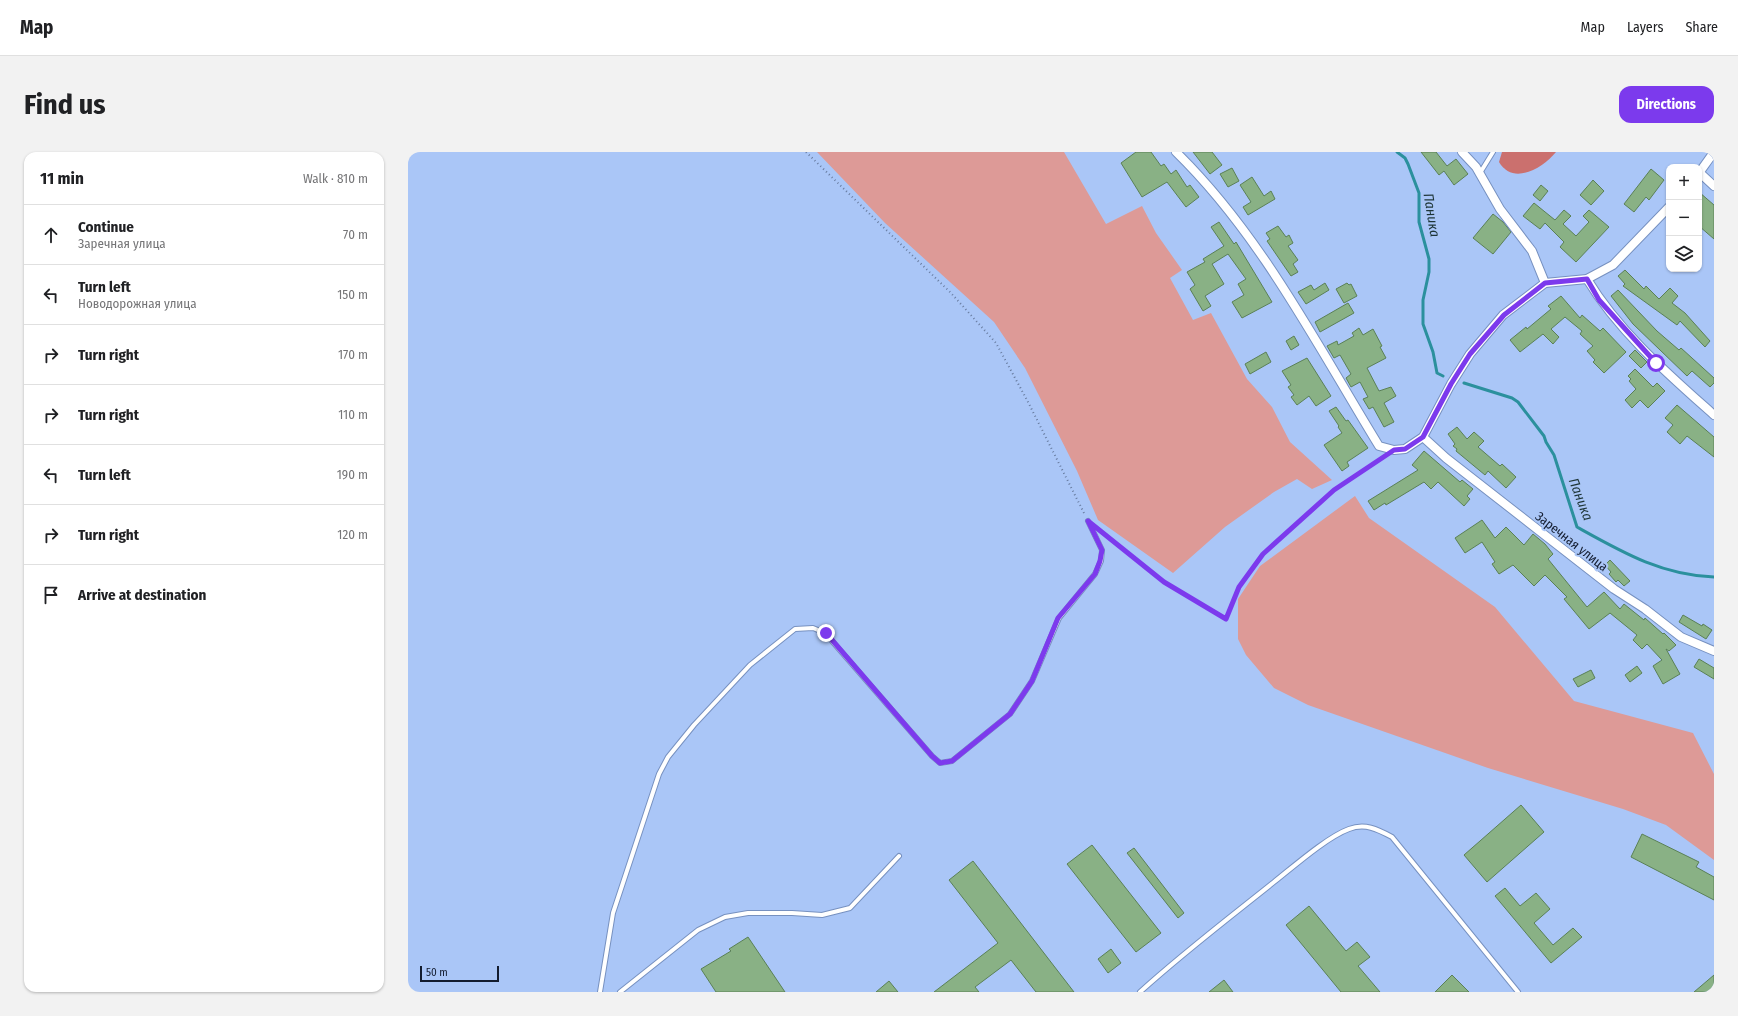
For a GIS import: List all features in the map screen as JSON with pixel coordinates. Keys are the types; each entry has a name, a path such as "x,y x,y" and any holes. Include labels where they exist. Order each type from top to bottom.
{"street":[{"path":"1176,152 1215,194 1249,238 1285,291 1379,446 1394,450 1405,449 1423,437 1451,384 1470,354 1504,315 1545,283 1587,279 1613,265 1666,210"},
{"path":"1462,152 1480,173 1500,209 1532,251 1545,283"},
{"path":"1702,169 1714,152"},
{"path":"1702,176 1714,186"},
{"path":"1587,279 1599,300 1656,363 1714,415"},
{"name":"Заречная улица","path":"1423,437 1446,458 1614,589 1645,609 1681,637 1714,651"}],"lane":[{"path":"1480,173 1493,152"},
{"path":"600,992 613,913 659,774 668,758 694,725 750,665 795,629 813,628 826,633 932,756 940,763 952,761 1010,714 1032,681 1058,618 1095,574 1102,550 1088,521"},
{"path":"1140,992 1171,964 1295,865 1336,835 1349,829 1362,826 1377,829 1392,837 1518,992"},
{"path":"620,992 698,930 725,917 748,913 822,915 850,908 899,856"}],"path":[{"path":"806,152 951,293 996,344 1027,400 1088,521 1164,582 1226,619 1239,587 1263,554 1334,490 1394,450"}],"shaded area":[{"path":"817,152 1064,152 1106,224 1142,206 1156,233 1182,270 1170,278 1193,320 1211,313 1247,379 1272,407 1290,442 1332,480 1312,489 1297,479 1274,492 1225,527 1173,573 1098,520 1077,471 1025,368 994,322 885,223"},
{"path":"1502,152 1556,152 1544,164 1536,169 1520,174 1512,173 1505,169 1499,162"},
{"path":"1355,496 1369,518 1495,607 1574,701 1693,733 1714,774 1714,860 1666,825 1623,809 1488,768 1308,705 1274,688 1246,655 1238,639 1238,599 1260,566"}],"building":[{"path":"1136,152 1151,152 1161,166 1164,164 1171,174 1176,170 1187,187 1190,185 1199,197 1186,207 1167,182 1142,197 1121,163"},
{"path":"1193,152 1212,152 1222,165 1210,174"},
{"path":"1421,152 1436,152 1447,166 1456,159 1468,174 1454,185 1444,171 1439,175"},
{"path":"1232,168 1239,181 1228,187 1220,174"},
{"path":"1651,169 1664,180 1649,200 1646,197 1634,212 1624,204"},
{"path":"1252,177 1264,196 1271,191 1275,199 1248,215 1243,207 1251,202 1240,185"},
{"path":"1593,180 1604,191 1591,205 1580,195"},
{"path":"1541,185 1548,191 1540,201 1533,195"},
{"path":"1702,195 1714,205 1714,239 1702,229"},
{"path":"1534,203 1555,220 1564,210 1571,216 1563,224 1576,236 1589,222 1583,216 1589,210 1609,227 1576,262 1560,247 1564,242 1545,223 1540,229 1523,216"},
{"path":"1493,214 1503,222 1511,232 1493,254 1473,238"},
{"path":"1219,222 1234,244 1236,242 1272,302 1242,318 1232,302 1244,295 1238,284 1246,279 1228,254 1212,264 1224,284 1205,296 1211,306 1203,311 1190,289 1195,285 1187,272 1205,262 1203,259 1224,246 1211,227"},
{"path":"1278,226 1286,237 1289,235 1293,243 1288,246 1298,260 1293,264 1298,272 1291,276 1267,241 1270,239 1266,233"},
{"path":"1625,270 1644,289 1646,286 1659,299 1670,288 1678,296 1672,303 1685,313 1710,341 1705,347 1680,321 1677,325 1623,286 1625,284 1618,276"},
{"path":"1325,283 1329,290 1306,304 1298,292 1311,285 1314,290"},
{"path":"1347,283 1349,285 1351,284 1357,296 1344,303 1336,289"},
{"path":"1618,290 1657,331 1679,350 1681,348 1714,378 1714,383 1710,387 1692,371 1687,376 1633,324 1611,296"},
{"path":"1561,296 1580,318 1582,315 1600,331 1603,328 1626,352 1604,373 1593,362 1595,360 1587,351 1593,346 1580,334 1582,331 1565,317 1551,329 1559,337 1553,344 1543,334 1520,352 1510,340 1526,327 1527,329 1551,309 1548,306"},
{"path":"1348,303 1354,313 1320,332 1315,322"},
{"path":"1359,328 1363,335 1373,329 1382,346 1380,347 1386,358 1367,368 1379,391 1391,387 1396,396 1384,403 1394,422 1384,427 1373,407 1369,409 1363,399 1368,397 1360,382 1351,387 1346,378 1351,374 1340,355 1334,358 1327,346 1337,341 1338,345 1354,336 1352,333"},
{"path":"1294,336 1299,345 1291,350 1286,341"},
{"path":"1635,350 1647,362 1641,368 1629,356"},
{"path":"1266,352 1271,362 1250,374 1245,364"},
{"path":"1307,358 1331,396 1316,406 1309,396 1297,405 1291,397 1294,395 1288,387 1291,385 1282,371"},
{"path":"1635,369 1653,387 1657,383 1665,391 1648,408 1640,400 1632,408 1625,400 1636,389 1629,381 1631,379 1628,376"},
{"path":"1677,405 1714,437 1714,457 1687,436 1680,444 1667,432 1673,425 1665,418"},
{"path":"1336,407 1346,421 1348,420 1368,448 1347,462 1349,466 1342,471 1324,445 1342,433 1329,411"},
{"path":"1457,427 1467,439 1474,432 1484,441 1478,447 1500,466 1502,464 1516,477 1506,488 1488,471 1485,475 1456,451 1457,449 1453,446 1455,444 1448,434"},
{"path":"1424,451 1460,482 1462,480 1473,489 1467,496 1470,499 1464,506 1438,482 1431,489 1424,482 1386,505 1385,503 1374,510 1368,501 1418,470 1412,465"},
{"path":"1482,520 1495,538 1506,527 1524,545 1533,534 1545,544 1553,554 1548,559 1587,607 1604,592 1620,609 1624,604 1644,620 1645,618 1676,645 1669,651 1666,649 1680,674 1663,684 1653,666 1662,660 1647,644 1642,649 1633,640 1637,635 1610,613 1589,629 1564,599 1567,597 1545,575 1534,586 1513,565 1499,574 1492,564 1495,562 1482,542 1465,553 1455,538"},
{"path":"1610,560 1630,581 1624,586 1618,580 1616,582 1609,574 1611,572 1605,565"},
{"path":"1683,615 1712,630 1706,639 1679,622"},
{"path":"1699,659 1714,668 1714,679 1694,667"},
{"path":"1637,666 1642,673 1630,682 1625,675"},
{"path":"1591,670 1595,678 1578,687 1573,679"},
{"path":"1521,805 1544,832 1487,882 1464,855"},
{"path":"1642,834 1699,862 1696,867 1714,877 1714,900 1631,857"},
{"path":"1092,845 1161,933 1136,952 1067,864"},
{"path":"1134,848 1184,913 1178,918 1127,853"},
{"path":"973,861 1074,992 1036,992 1011,960 975,987 979,992 934,992 998,943 949,880"},
{"path":"1505,888 1520,906 1536,893 1550,909 1534,923 1553,945 1573,928 1582,937 1551,963 1495,896"},
{"path":"1309,906 1346,951 1357,942 1370,957 1358,966 1380,992 1341,992 1286,925"},
{"path":"748,937 785,992 716,992 701,969 731,951 729,949"},
{"path":"1111,949 1121,963 1108,973 1098,959"},
{"path":"1452,975 1469,992 1435,992"},
{"path":"1714,975 1714,989 1711,992 1694,992"},
{"path":"1224,980 1233,992 1209,992"},
{"path":"889,981 898,992 876,992"}],"waterway":[{"name":"Паника","path":"1397,152 1405,158 1419,193 1419,222 1429,259 1429,272 1423,300 1423,324 1433,352 1437,373 1443,376"},
{"name":"Паника","path":"1464,383 1512,398 1518,402 1544,436 1554,455 1577,527 1642,561 1677,572 1714,577"}],"route":[{"path":"826,633 932,756 940,763 952,761 1010,714 1032,681 1058,618 1095,574 1102,550 1088,521 1164,582 1226,619 1239,587 1263,554 1300,519 1334,490 1376,464 1394,450 1405,449 1423,437 1451,384 1470,354 1504,315 1545,283 1587,279 1599,300 1656,363"}]}
